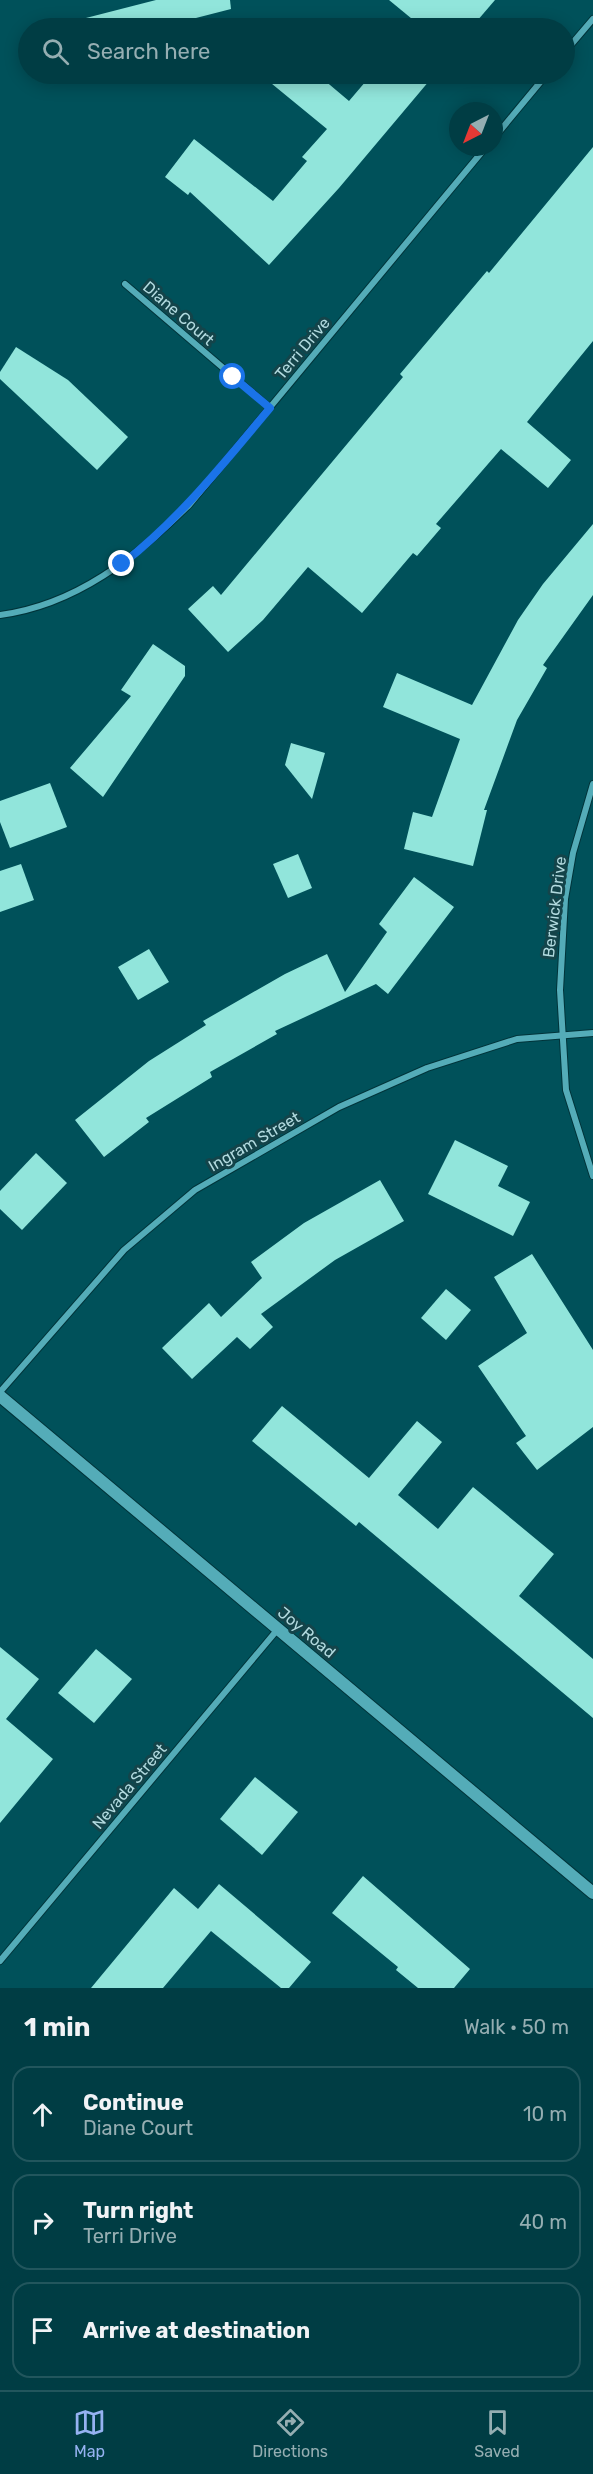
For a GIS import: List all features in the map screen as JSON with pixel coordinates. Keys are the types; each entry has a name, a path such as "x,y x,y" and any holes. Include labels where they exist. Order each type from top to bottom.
{"street":[{"path":"575,40 593,19"},
{"path":"503,127 540,84"},
{"name":"Terri Drive","path":"0,615 38,606 90,585 152,541 189,505 479,156"},
{"name":"Diane Court","path":"125,284 270,408"},
{"name":"Berwick Drive","path":"593,784 573,853 566,899 560,990 565,1035 566,1090 593,1176"},
{"name":"Ingram Street","path":"0,1394 124,1250 195,1190 339,1107 427,1068 518,1039 593,1033"},
{"name":"Joy Road","path":"0,1394 593,1893"},
{"name":"Nevada Street","path":"0,1961 279,1629"}],"building":[{"path":"156,0 230,0 231,9 196,18 86,18"},
{"path":"389,0 495,0 480,18 411,18"},
{"path":"272,84 329,84 349,101 363,84 427,84 339,188 269,265 190,192 188,195 165,177 194,139 273,201 307,161 302,157 327,129"},
{"path":"593,147 593,341 527,422 571,460 548,488 501,449 436,524 441,528 417,556 413,553 362,613 308,567 263,620 228,652 188,609 213,586 221,595 403,377 400,374 487,271 489,273"},
{"path":"16,347 68,380 128,437 97,470 0,379 0,372"},
{"path":"593,524 593,595 543,665 547,668 517,720 484,810 487,810 473,866 404,849 413,812 432,817 460,739 383,707 397,673 472,705 518,620 543,584"},
{"path":"153,644 185,666 185,676 103,797 70,768 131,696 121,690"},
{"path":"291,743 325,753 312,799 285,765"},
{"path":"50,783 67,827 10,848 0,822 0,801"},
{"path":"298,854 312,888 288,898 273,864"},
{"path":"21,864 34,900 0,912 0,871"},
{"path":"414,877 454,907 388,994 376,984 275,1031 277,1034 210,1072 212,1077 146,1118 149,1122 104,1157 75,1120 149,1061 206,1025 203,1021 285,974 327,954 345,992 387,932 379,924"},
{"path":"149,949 169,982 138,1000 118,967"},
{"path":"455,1140 508,1166 498,1186 530,1202 513,1236 428,1194"},
{"path":"36,1153 67,1183 22,1230 0,1209 0,1191"},
{"path":"380,1180 404,1221 335,1260 261,1314 273,1327 250,1349 237,1337 192,1379 162,1348 209,1303 221,1317 262,1278 251,1262 304,1223"},
{"path":"532,1254 593,1350 593,1427 537,1470 516,1443 526,1436 478,1366 527,1333 494,1277"},
{"path":"446,1289 471,1310 446,1340 421,1318"},
{"path":"282,1406 369,1478 417,1421 442,1442 398,1495 438,1529 473,1487 554,1554 519,1596 593,1659 593,1718 359,1522 356,1526 252,1441"},
{"path":"0,1647 39,1679 6,1719 53,1759 0,1823"},
{"path":"96,1649 132,1679 94,1723 58,1693"},
{"path":"255,1777 298,1812 262,1855 220,1819"},
{"path":"363,1876 470,1969 454,1988 418,1988 396,1970 398,1967 332,1913"},
{"path":"219,1884 311,1962 289,1988 281,1988 211,1931 163,1988 91,1988 174,1888 198,1909"}],"route":[{"path":"122,564 152,541 189,505 270,408 233,377"}]}
